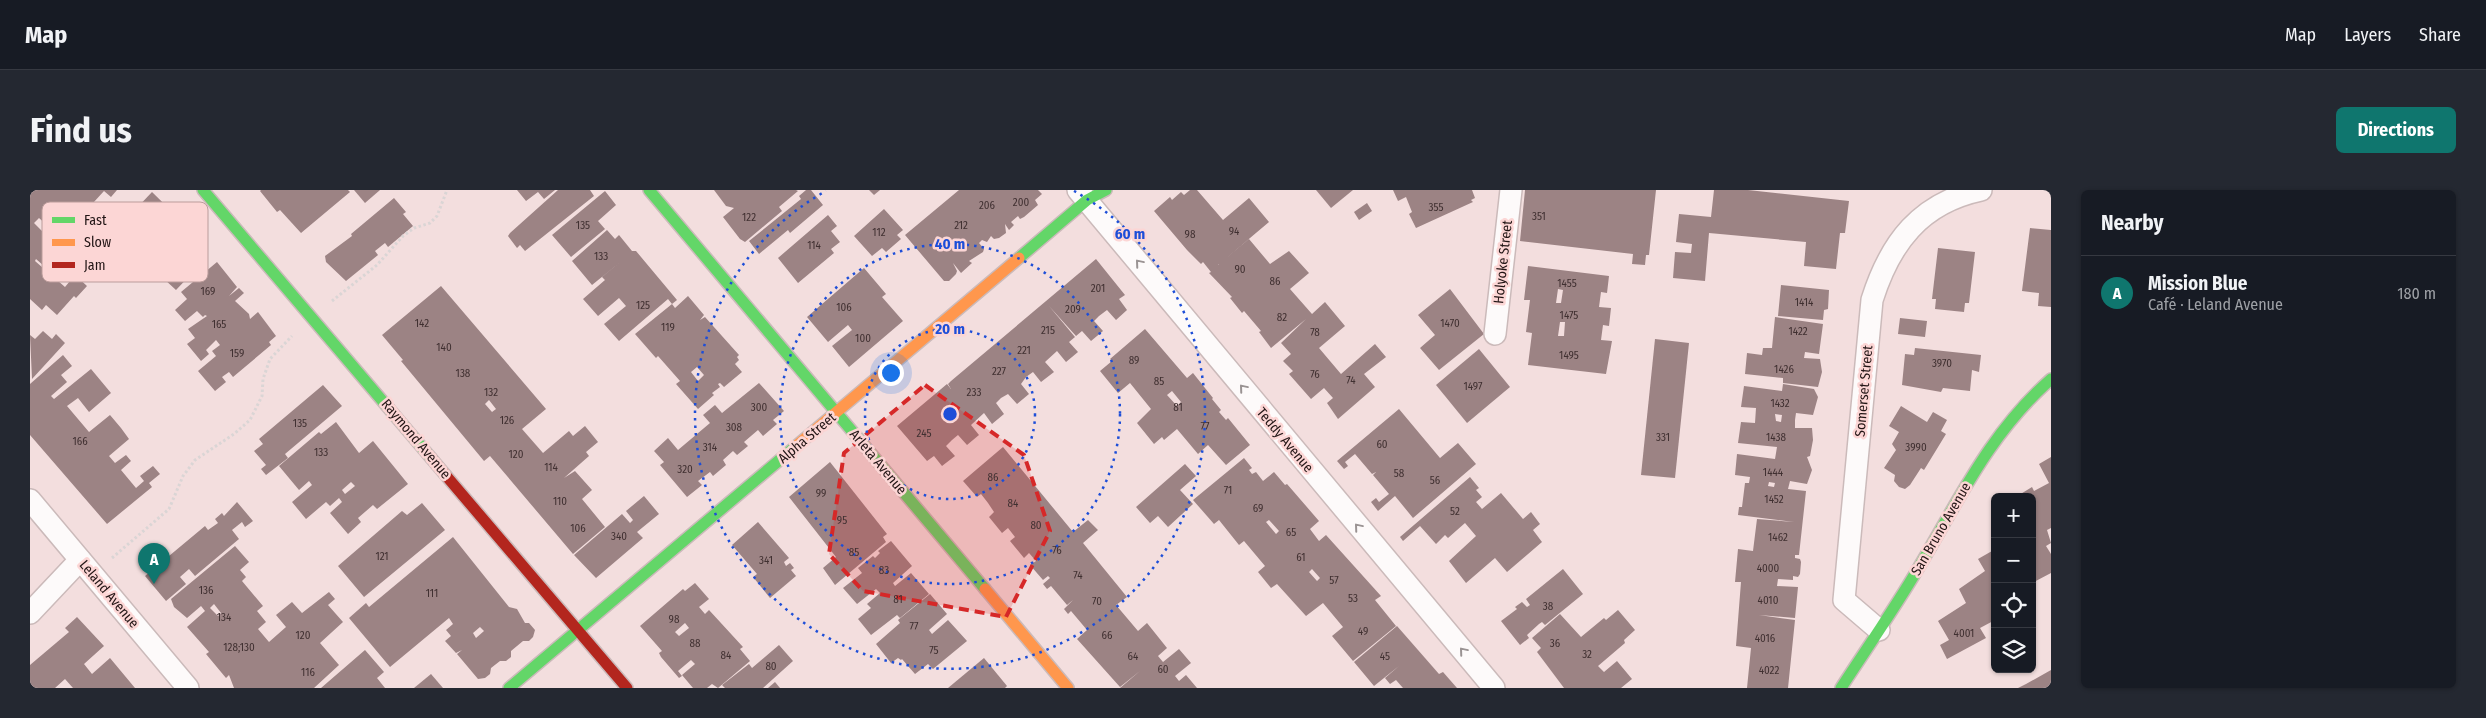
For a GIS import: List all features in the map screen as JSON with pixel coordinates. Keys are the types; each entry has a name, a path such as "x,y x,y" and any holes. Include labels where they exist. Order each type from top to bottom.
{"street":[{"name":"Raymond Avenue","path":"203,190 627,688"},
{"name":"Arleta Avenue","path":"649,190 1068,688"},
{"name":"Alpha Street","path":"509,688 837,413 1082,195 1106,190"},
{"name":"Holyoke Street","path":"1495,334 1511,190"},
{"name":"Somerset Street","path":"1879,630 1844,600 1872,300 1881,272 1894,248 1915,224 1934,207 1959,195 1981,190"},
{"name":"Teddy Avenue","path":"1082,195 1494,688"},
{"name":"San Bruno Avenue","path":"1841,688 1920,567 1997,436 2016,411 2051,379"},
{"name":"Leland Avenue","path":"30,500 188,688"},
{"path":"30,612 87,567"}],"path":[{"path":"87,567 169,509 183,476 195,460 234,434 250,420 262,396 263,379 270,359 312,317 377,265 402,236 414,228 430,223 437,216 447,190"}],"highlighted area":[{"path":"925,385 1024,455 1050,531 1006,617 863,591 829,554 844,453"}],"building":[{"path":"30,190 117,190 111,197 104,191 94,202 42,202 42,221 39,218 34,223 42,231 42,264 36,259 35,261 42,267 42,282 59,282 65,287 69,282 83,282 87,286 76,298 74,296 57,315 46,305 42,310 30,299"},
{"path":"261,190 348,190 350,192 301,233 280,210 277,212"},
{"path":"354,190 380,190 365,203"},
{"path":"517,190 555,190 544,199 538,192 526,201"},
{"path":"558,190 590,190 594,196 525,251 520,245 517,248 508,236 510,233"},
{"path":"714,190 798,191 779,207 782,211 745,242 740,239 723,217 734,208 726,206"},
{"path":"806,190 811,190 823,205 790,233 788,230 759,254 749,241 801,199 799,196"},
{"path":"869,190 880,190 874,195"},
{"path":"959,190 1038,190 1042,194 1035,200 1038,205 1024,217 1020,219 1018,216 1011,222 1014,225 1009,230 1005,224 1006,233 994,239 991,236 987,242 982,240 979,243 984,249 983,252 969,261 972,263 961,273 953,263 957,271 956,274 949,281 944,281 905,235"},
{"path":"1190,190 1197,190 1223,220 1249,198 1269,222 1218,265 1249,239 1270,264 1289,251 1309,273 1290,289 1312,314 1325,302 1345,326 1319,348 1341,374 1375,344 1386,357 1364,374 1375,387 1338,419 1327,403 1333,398 1324,388 1311,399 1289,374 1293,371 1283,361 1291,354 1281,343 1306,319 1271,348 1259,332 1261,331 1244,311 1242,313 1230,298 1232,297 1209,273 1211,272 1203,262 1201,264 1187,250 1154,211 1170,197 1172,200 1181,192 1184,195"},
{"path":"1316,190 1353,190 1331,208"},
{"path":"1393,190 1472,190 1475,198 1471,200 1473,202 1416,228 1409,214 1412,212 1406,197 1398,201"},
{"path":"1525,190 1656,190 1649,255 1646,255 1645,265 1632,264 1633,254 1520,241"},
{"path":"1714,190 1748,190 1849,201 1845,233 1840,233 1836,269 1804,266 1806,242 1709,233 1705,281 1673,278 1675,252 1691,253 1692,244 1676,242 1679,214 1711,217"},
{"path":"605,191 616,205 598,221 605,229 571,257 552,235"},
{"path":"152,192 162,202 142,202"},
{"path":"394,198 406,212 403,214 413,226 388,247 385,243 375,251 378,255 346,281 326,262 325,256 352,236 351,234"},
{"path":"1367,203 1372,211 1359,220 1354,212"},
{"path":"884,209 903,230 897,235 901,239 886,252 882,248 872,256 854,236"},
{"path":"828,215 837,226 831,231 840,242 831,249 834,253 798,283 778,258"},
{"path":"2030,228 2051,230 2051,307 2038,306 2039,293 2022,291"},
{"path":"607,230 615,239 619,235 632,251 636,251 677,300 672,304 668,299 619,341 604,324 626,306 619,298 598,316 583,299 605,280 602,277 624,259 592,285 572,261"},
{"path":"1938,248 1975,252 1969,303 1965,303 1964,312 1935,309 1936,299 1932,299"},
{"path":"1096,259 1125,295 1119,299 1127,310 1116,320 1107,310 1099,316 1094,321 1103,331 1091,341 1082,331 1076,336 1049,306 1075,337 1069,342 1078,352 1066,362 1057,351 1045,362 1054,372 1041,382 1033,372 1021,384 1029,394 1017,404 1008,394 1001,398 996,403 1004,414 992,424 984,413 971,425 979,435 967,445 958,435 952,440 946,446 955,456 942,466 934,456 927,461 897,426 947,384 951,389 948,384 951,381"},
{"path":"217,262 237,287 229,296 239,288 244,293 235,301 249,314 250,319 258,312 276,336 269,342 271,345 233,377 229,372 222,377 226,382 215,391 198,371 216,356 212,351 220,345 216,340 206,350 209,354 201,361 187,344 195,338 188,329 207,316 203,317 197,311 185,321 175,310 187,299 181,292 193,282 208,282 208,270"},
{"path":"1528,266 1609,276 1607,293 1601,292 1599,307 1611,308 1609,326 1603,325 1601,340 1612,341 1606,374 1528,365 1532,333 1526,332 1530,300 1524,300","holes":["1558,289 1563,290 1561,303 1556,303","1560,322 1565,322 1564,336 1558,336"]},
{"path":"864,268 886,294 882,297 903,321 849,367 832,346 852,330 848,325 828,342 807,317"},
{"path":"167,282 184,282 176,290"},
{"path":"1781,285 1829,290 1828,309 1824,310 1823,320 1778,316"},
{"path":"441,286 546,409 522,429 543,453 569,431 573,436 585,426 598,442 586,452 589,456 564,478 575,471 592,490 582,499 605,527 573,554 490,456 484,461 401,361 403,360 382,335","holes":["489,400 496,409 492,412 485,404"]},
{"path":"1450,289 1484,334 1439,370 1420,348 1435,335 1418,315"},
{"path":"688,296 704,315 700,320 705,317 739,355 737,357 739,360 735,364 742,372 724,387 720,383 718,384 720,387 712,393 714,395 698,409 676,384 680,381 635,334 672,304 675,308","holes":["697,367 704,375 698,381 691,372"]},
{"path":"1775,317 1823,324 1819,354 1805,352 1804,358 1820,359 1822,372 1818,387 1783,383 1783,378 1745,374 1747,353 1762,355 1763,348 1772,348"},
{"path":"1900,318 1927,321 1925,337 1898,334"},
{"path":"1145,329 1187,378 1193,373 1221,410 1219,412 1226,420 1228,418 1250,445 1226,465 1208,445 1198,454 1177,429 1164,440 1162,437 1154,444 1137,423 1151,409 1130,383 1118,393 1100,371 1112,361 1110,359","holes":["1172,391 1181,402 1177,406 1167,395"]},
{"path":"43,331 52,339 56,334 65,343 32,379 30,335 35,339"},
{"path":"1655,339 1689,343 1675,478 1641,475"},
{"path":"1915,348 1981,355 1979,372 1972,370 1970,391 1943,388 1941,392 1902,385 1905,354 1914,355"},
{"path":"1479,349 1510,387 1467,423 1436,385"},
{"path":"63,355 72,366 61,375 67,382 51,396 54,399 91,369 111,393 89,412 78,398 67,406 89,432 110,415 121,428 129,439 109,456 115,463 126,455 131,461 121,470 136,488 144,481 140,476 153,466 160,474 149,483 152,487 107,524 30,435 30,384"},
{"path":"759,383 784,411 773,420 777,424 763,436 758,430 744,442 748,446 737,455 733,451 723,460 726,465 713,476 710,472 698,481 702,485 687,497 660,465 664,462 654,451 668,438 678,450 710,423 703,415 715,405 722,413"},
{"path":"1783,384 1814,389 1818,397 1813,415 1796,413 1795,420 1795,428 1812,428 1813,440 1810,456 1807,457 1812,470 1807,484 1790,481 1788,489 1806,491 1799,555 1795,555 1795,558 1800,559 1801,562 1800,574 1798,577 1793,576 1793,580 1778,579 1777,586 1798,587 1795,618 1759,615 1795,620 1788,688 1747,688 1751,648 1736,646 1741,582 1735,582 1738,549 1753,551 1757,519 1794,522 1738,515 1739,507 1742,507 1745,483 1749,483 1750,477 1735,475 1737,454 1775,459 1777,447 1738,443 1741,422 1755,423 1756,408 1741,407 1744,386 1782,391","holes":["1775,414 1782,415 1781,422 1776,421","1769,482 1775,483 1774,487 1768,486"]},
{"path":"323,385 342,406 285,454 288,458 266,475 261,469 266,465 254,451 263,444 259,439"},
{"path":"1901,406 1927,422 1933,412 1947,420 1941,431 1946,434 1924,470 1921,468 1910,485 1905,489 1899,487 1894,481 1895,475 1884,468 1896,450 1892,444 1899,432 1889,426"},
{"path":"1399,409 1440,458 1458,443 1476,464 1413,518 1395,496 1378,511 1371,502 1376,498 1379,502 1389,494 1373,475 1376,472 1372,474 1355,454 1345,462 1348,466 1344,469 1337,461"},
{"path":"336,422 359,453 373,441 408,484 377,509 373,505 358,518 361,522 348,534 330,513 342,502 339,498 330,506 326,502 306,519 292,502 312,485 309,481 299,490 279,466 319,432 321,434","holes":["351,482 355,486 345,494 342,490"]},
{"path":"1003,447 1073,532 1088,520 1098,530 1083,543 1127,597 1116,605 1138,631 1147,623 1167,648 1158,656 1163,662 1179,649 1191,663 1175,676 1179,681 1186,675 1197,688 1120,688 1140,671 1120,687 1077,639 1087,630 1071,611 1068,614 1064,609 1073,600 1067,605 1051,586 1047,589 1043,584 1050,578 1048,576 1043,580 1030,565 1036,561 1029,553 1024,558 1010,541 1015,537 1008,528 1002,533 989,517 994,512 988,503 981,494 977,497 963,481"},
{"path":"2051,457 2051,528 2047,530 2051,543 2046,546 2051,554 2051,573 2036,581 2036,493 2022,493 2032,487 2034,491 2049,483 2039,464"},
{"path":"1244,458 1252,468 1249,470 1252,474 1256,472 1263,481 1274,472 1319,521 1310,529 1319,541 1326,535 1381,596 1375,600 1396,626 1353,661 1332,636 1343,627 1323,603 1306,616 1277,584 1271,588 1258,572 1265,566 1244,541 1239,545 1219,520 1214,524 1193,500","holes":["1269,520 1279,531 1276,534 1266,522","1312,569 1320,578 1317,581 1309,572"]},
{"path":"830,462 887,534 883,537 886,542 835,585 823,568 836,557 789,497"},
{"path":"1185,464 1196,476 1180,490 1193,504 1168,527 1158,516 1150,523 1136,507"},
{"path":"1470,477 1479,488 1476,490 1482,497 1476,502 1482,509 1501,493 1523,519 1531,512 1540,524 1533,530 1542,542 1507,572 1495,558 1466,583 1449,561 1476,536 1465,523 1448,538 1445,535 1436,544 1420,526 1403,541 1400,537"},
{"path":"644,496 659,514 637,532 643,538 596,578 574,555 622,514 630,523 633,520 626,511"},
{"path":"237,502 253,521 245,527 242,522 232,530 239,539 195,576 189,569 180,577 186,584 166,601 145,576 205,526 208,530 218,523 215,519 222,513 224,516"},
{"path":"422,503 445,530 364,597 338,566 402,511 407,515"},
{"path":"758,522 789,558 784,562 786,566 790,563 794,568 791,570 796,576 770,598 753,577 757,574 732,545"},
{"path":"453,537 509,607 517,609 525,623 529,623 535,630 533,637 529,641 523,641 511,651 511,657 506,661 500,661 491,668 490,674 485,678 478,679 457,654 462,650 456,653 445,641 451,636 446,630 453,624 449,618 390,667 349,618 366,603 369,607","holes":["480,627 484,631 476,638 473,633"]},
{"path":"891,541 912,566 893,583 895,586 911,573 929,594 900,618 897,615 871,635 858,619 871,608 867,604 880,593 876,589 857,604 843,588 862,573 858,568 873,556 875,558 880,553 878,551"},
{"path":"235,546 249,562 240,570 246,577 242,581 263,606 257,611 266,622 258,629 269,642 286,627 276,615 292,602 302,613 329,592 335,599 328,605 343,622 320,643 339,665 314,688 234,688 229,675 226,678 206,654 209,652 187,627 205,611 201,606 187,618 174,607 171,599","holes":["214,604 221,613 218,616 210,608"]},
{"path":"1991,552 1991,622 1980,628 1986,638 1947,659 1940,645 1949,640 1938,621 1966,603 1959,589 1985,571 1978,559"},
{"path":"1563,569 1583,594 1545,625 1542,622 1539,624 1527,635 1529,638 1520,645 1501,621 1517,609 1515,607 1522,602 1527,607 1530,605 1526,599"},
{"path":"695,583 709,599 699,607 705,614 709,610 743,647 740,649 750,661 718,688 712,684 707,688 693,688 682,675 695,664 691,660 678,671 682,676 679,678 661,657 659,653 662,651 640,626 683,589 685,591","holes":["685,623 689,628 679,636 675,632"]},
{"path":"930,594 947,614 929,630 932,634 948,620 967,641 933,669 928,664 915,674 902,659 898,658 891,663 876,644 900,623 898,620"},
{"path":"1618,610 1635,630 1624,640 1625,643 1598,666 1604,672 1617,661 1632,679 1621,688 1564,688 1537,652 1541,648 1532,638 1560,614 1581,637 1604,618 1606,620"},
{"path":"77,617 104,646 84,664 92,674 110,658 135,688 73,688 65,679 55,688 30,688 30,665 69,632 65,628"},
{"path":"1397,626 1439,674 1443,672 1457,688 1403,688 1396,680 1390,684 1385,678 1399,666 1374,686 1354,662"},
{"path":"779,645 793,661 763,688 725,688 722,685 749,664 752,668"},
{"path":"365,650 384,672 377,678 385,688 321,688"},
{"path":"984,658 1007,686 1005,688 948,688"},
{"path":"2051,670 2051,688 2018,688 2026,684"},
{"path":"431,674 443,688 414,688"},
{"path":"775,682 780,688 768,688"}],"traffic: fast":[{"path":"203,190 431,458"},
{"path":"649,190 985,589"},
{"path":"1019,258 1087,200 1106,190"},
{"path":"1841,688 1900,598 1993,444 2010,421 2051,379"},
{"path":"509,688 795,447"}],"traffic: slow":[{"path":"795,447 1019,258"},
{"path":"985,589 1068,688"}],"traffic: jam":[{"path":"431,458 627,688"}],"place":[{"name":"Mission Blue","path":"154,584"}]}
